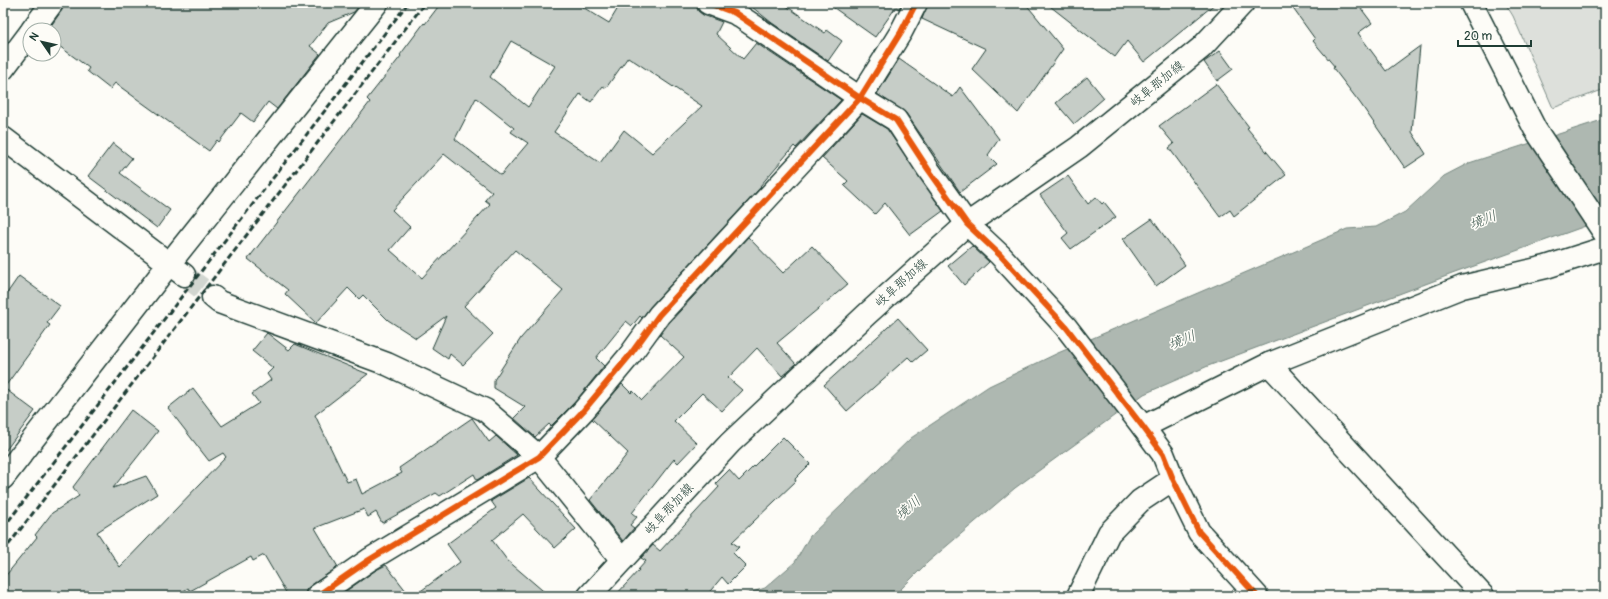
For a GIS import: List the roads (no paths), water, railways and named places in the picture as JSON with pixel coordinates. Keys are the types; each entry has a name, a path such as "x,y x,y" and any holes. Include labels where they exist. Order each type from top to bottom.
{"street":[{"path":"38,22 52,3"},
{"path":"3,478 177,270 377,3"},
{"path":"708,3 735,13 860,98 896,120 967,224 1000,255 1066,327 1139,422 1163,454 1173,479 1199,532 1257,596"},
{"path":"317,596 369,560 538,456 584,410 630,354 659,315 860,98 901,32 916,3"},
{"name":"岐阜那加線","path":"589,596 730,443 866,315 967,224 1080,147 1201,48 1243,3"},
{"path":"1139,422 1269,364 1462,287 1546,267 1605,239 1535,129 1471,3"},
{"path":"3,69 22,44"},
{"path":"3,138 177,270"},
{"path":"213,298 219,302 387,364 485,410 538,456 622,560"},
{"path":"1269,364 1483,596"},
{"path":"1078,596 1109,533 1140,501 1173,479"}],"water":[{"name":"境川","path":"1605,119 1605,219 1452,274 1208,366 1144,394 1015,488 928,562 894,596 740,596 765,588 795,562 810,536 911,438 989,386 1058,353 1347,229 1376,227 1405,212 1444,176 1469,163"}],"tunnel":[{"path":"184,275 213,297"}],"railway":[{"path":"3,528 408,3"},
{"path":"3,552 425,3"}]}
